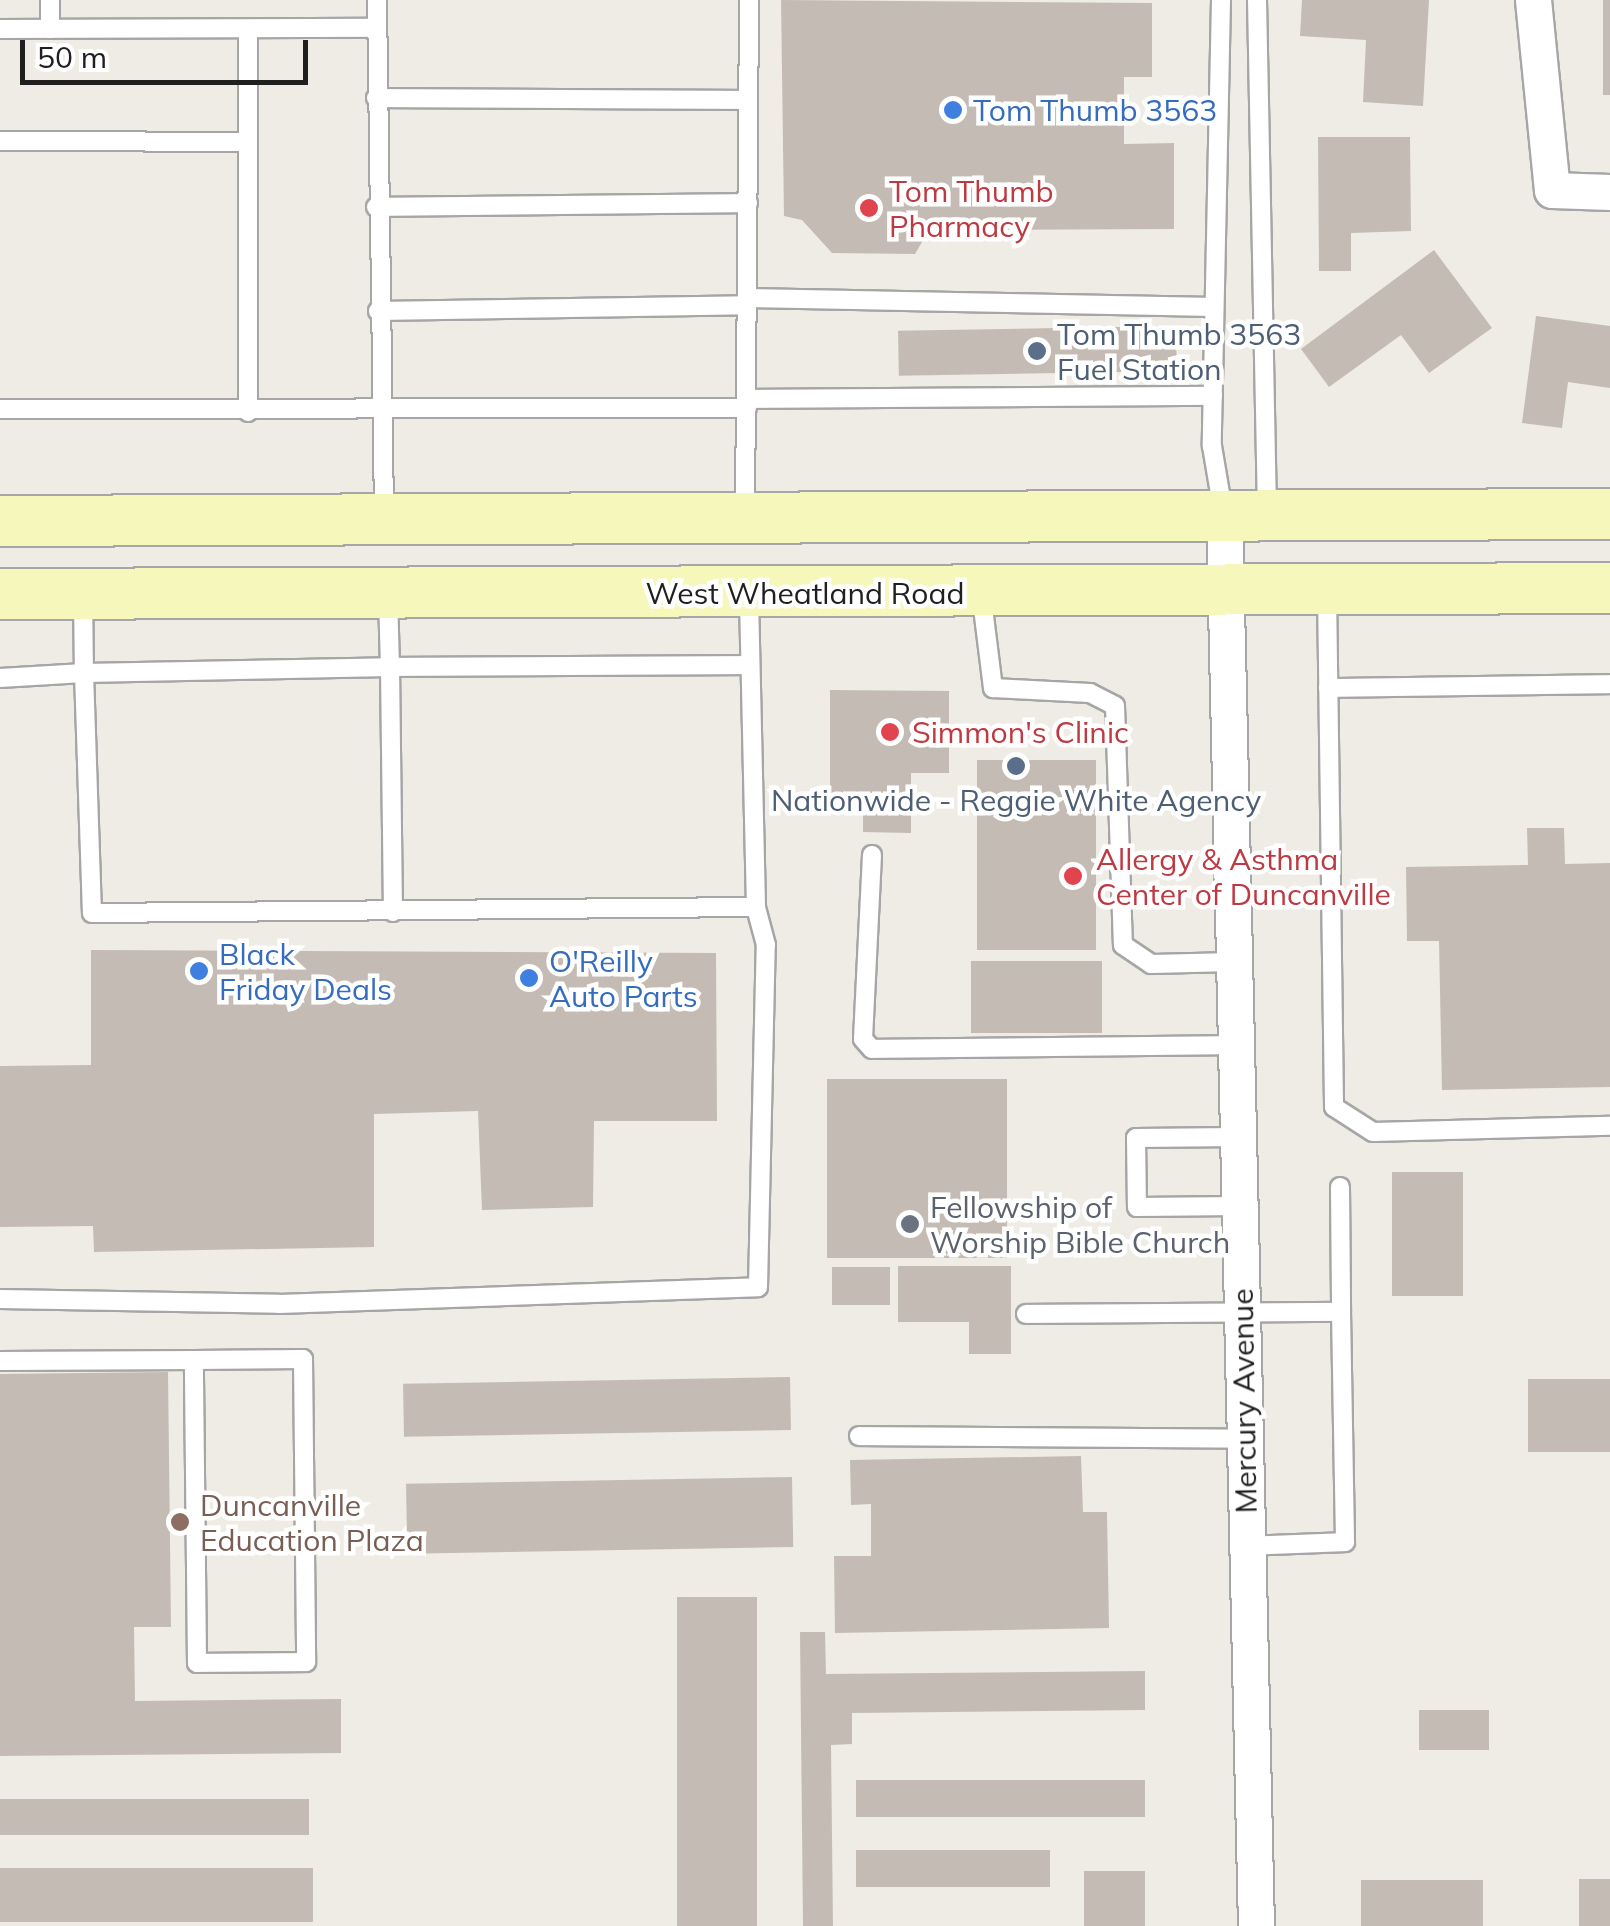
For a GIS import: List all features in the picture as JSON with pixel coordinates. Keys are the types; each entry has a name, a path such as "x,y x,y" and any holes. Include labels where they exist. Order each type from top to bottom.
{"main road":[{"path":"0,521 1610,514"},
{"path":"384,520 388,595"},
{"name":"West Wheatland Road","path":"0,594 1610,588"}],"street":[{"path":"1533,0 1552,190 1610,192"},
{"name":"Mercury Avenue","path":"1245,516 1225,590 1256,1926"}],"lane":[{"path":"50,0 50,30"},
{"path":"378,0 376,207 384,520"},
{"path":"746,518 749,0"},
{"path":"1221,0 1213,396 1245,516"},
{"path":"1245,516 1257,0"},
{"path":"0,29 248,33 377,28"},
{"path":"248,33 248,412"},
{"path":"376,98 748,100"},
{"path":"0,142 248,142"},
{"path":"376,207 748,202"},
{"path":"378,311 747,302 1214,306"},
{"path":"0,409 380,413 1213,396"},
{"path":"1327,590 1334,1108 1373,1132 1610,1126"},
{"path":"981,592 994,688 1090,693 1115,706 1123,945 1151,964 1233,962"},
{"path":"0,1300 279,1304 758,1288 766,944 756,907 749,593"},
{"path":"82,594 92,913 756,907"},
{"path":"388,595 393,912"},
{"path":"0,678 84,672 749,665"},
{"path":"1328,688 1610,684"},
{"path":"872,855 863,1039 872,1049 1236,1046"},
{"path":"1238,1137 1136,1138 1136,1207 1239,1206"},
{"path":"1247,1546 1344,1542 1340,1186"},
{"path":"1026,1314 1341,1312"},
{"path":"0,1362 194,1360 304,1359 306,1662 197,1663 194,1360"},
{"path":"859,1436 1245,1439"}],"building":[{"name":"Tom Thumb 3563","path":"781,0 1152,3 1152,77 1124,77 1124,144 1174,143 1174,229 929,230 915,254 832,253 802,220 784,216"},
{"path":"1302,0 1429,0 1423,106 1363,102 1366,40 1300,36"},
{"path":"1603,0 1610,0 1610,95 1603,95"},
{"path":"1318,137 1410,137 1411,231 1351,233 1351,271 1319,271"},
{"path":"1434,250 1492,328 1429,373 1401,335 1329,387 1301,349"},
{"path":"1536,316 1610,326 1610,388 1568,382 1562,428 1522,423"},
{"name":"Tom Thumb 3563 Fuel Station","path":"1176,326 1177,371 899,376 898,331"},
{"name":"Simmon's Clinic","path":"830,690 949,691 949,773 911,773 911,833 863,832 863,800 830,799"},
{"path":"977,760 1096,760 1096,950 977,950"},
{"path":"1527,828 1564,828 1565,864 1610,863 1610,1087 1442,1090 1439,941 1407,941 1406,867 1528,865"},
{"path":"91,950 716,953 717,1121 594,1121 593,1207 482,1210 478,1111 374,1114 374,1247 94,1252 93,1226 0,1227 0,1066 91,1065"},
{"path":"971,961 1102,961 1102,1033 971,1033"},
{"path":"827,1079 1007,1079 1007,1258 827,1258"},
{"path":"1392,1172 1463,1172 1463,1296 1392,1296"},
{"path":"898,1266 1011,1266 1011,1354 969,1354 969,1322 898,1322"},
{"path":"832,1267 890,1267 890,1305 832,1305"},
{"path":"168,1372 171,1627 134,1627 135,1701 341,1699 341,1753 0,1756 0,1374"},
{"path":"790,1377 791,1430 404,1437 403,1384"},
{"path":"1528,1379 1610,1379 1610,1452 1528,1452"},
{"path":"1081,1456 1083,1512 1107,1512 1109,1628 835,1633 834,1556 871,1556 871,1504 851,1505 850,1460"},
{"path":"792,1477 793,1547 407,1554 406,1484"},
{"path":"677,1597 757,1597 757,1926 677,1926"},
{"path":"800,1632 825,1632 826,1674 1145,1671 1145,1710 852,1713 852,1744 831,1745 833,1926 803,1926"},
{"path":"1419,1710 1489,1710 1489,1750 1419,1750"},
{"path":"856,1780 1145,1780 1145,1817 856,1817"},
{"path":"0,1799 309,1799 309,1835 0,1835"},
{"path":"856,1850 1050,1850 1050,1887 856,1887"},
{"path":"0,1868 313,1868 313,1922 0,1922"},
{"path":"1084,1871 1145,1871 1145,1926 1084,1926"},
{"path":"1579,1879 1610,1879 1610,1926 1579,1926"},
{"path":"1361,1880 1483,1880 1483,1926 1361,1926"}],"place":[{"name":"Tom Thumb 3563","path":"953,110"},
{"name":"Tom Thumb Pharmacy","path":"869,208"},
{"name":"Tom Thumb 3563 Fuel Station","path":"1037,351"},
{"name":"Simmon's Clinic","path":"890,732"},
{"name":"Nationwide - Reggie White Agency","path":"1016,766"},
{"name":"Allergy & Asthma Center of Duncanville","path":"1073,876"},
{"name":"Black Friday Deals","path":"199,971"},
{"name":"O'Reilly Auto Parts","path":"529,978"},
{"name":"Fellowship of Worship Bible Church","path":"910,1224"},
{"name":"Duncanville Education Plaza","path":"180,1522"}]}
